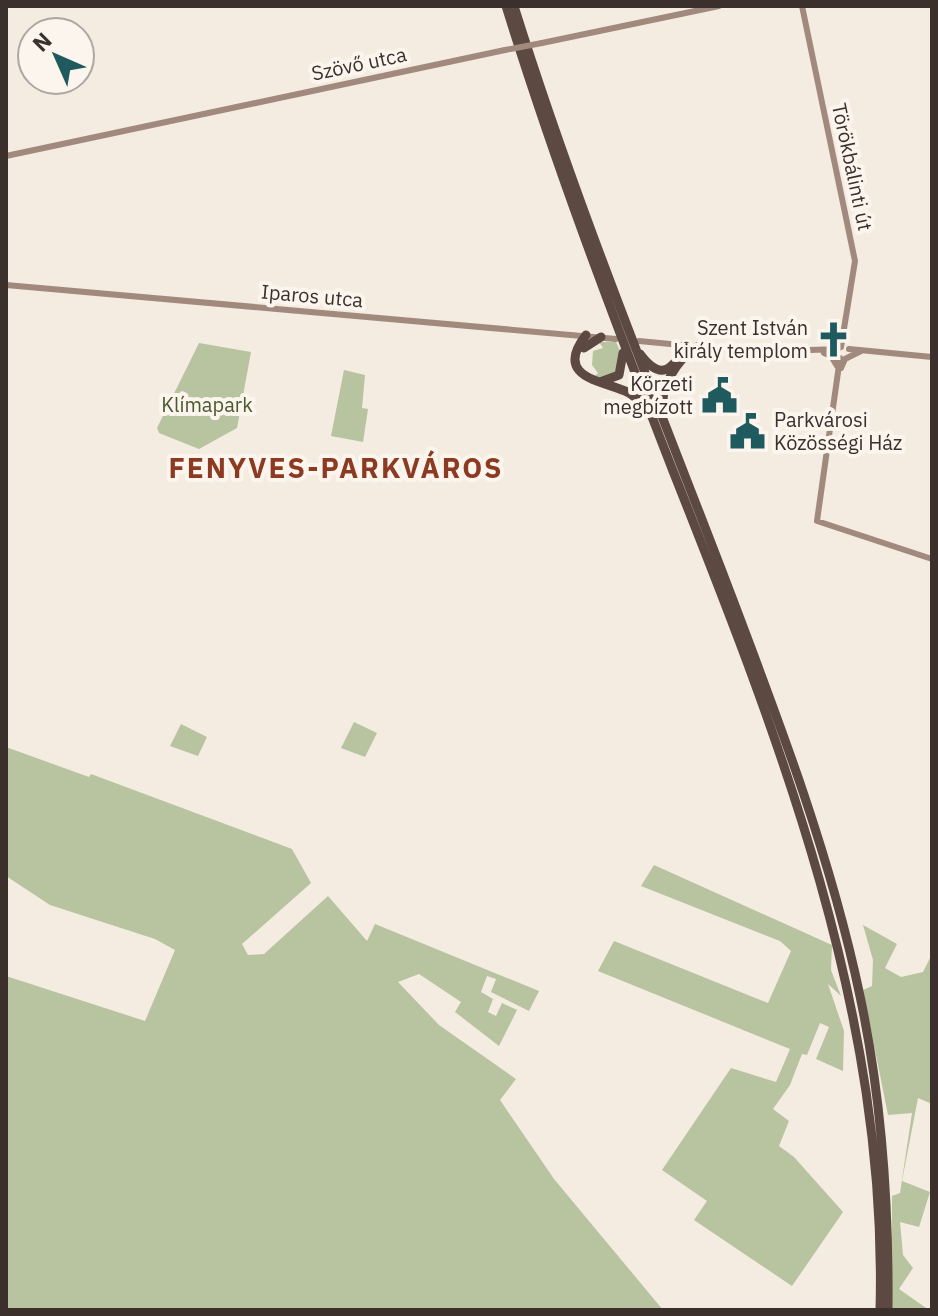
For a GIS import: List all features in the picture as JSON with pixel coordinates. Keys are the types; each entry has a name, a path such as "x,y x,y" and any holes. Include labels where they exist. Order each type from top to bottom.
{"highway":[{"path":"506,6 556,161 617,326 668,444 802,789 855,975 871,1057 883,1148 888,1310"},
{"path":"514,6 564,161 642,357 656,368 672,368 685,350"},
{"path":"582,341 581,363 588,377 604,383 616,378 624,362 617,326"},
{"path":"582,341 601,337"},
{"path":"635,339 668,444 768,717 835,929 858,1030 871,1120 880,1234 880,1310"},
{"path":"582,341 578,363 582,374 591,381 621,389 639,401 668,444"},
{"path":"668,444 662,395 685,350"}],"street":[{"name":"Szövő utca","path":"6,156 719,6"},
{"name":"Törökbálinti út","path":"802,6 855,270 817,521 932,559"},
{"name":"Iparos utca","path":"6,285 582,341"},
{"path":"601,337 616,339"},
{"path":"635,339 685,350 843,352"},
{"path":"807,351 869,351 932,357"},
{"path":"838,378 854,358 869,351"},
{"path":"824,353 835,361 838,378"}],"green space":[{"path":"599,342 616,342 621,353 619,369 604,380 595,376 598,373 592,365 593,351 603,348"},
{"name":"Klímapark","path":"199,343 251,352 237,428 199,449 159,433 157,428"},
{"path":"344,370 365,375 362,408 368,409 363,442 331,436"},
{"path":"354,722 377,733 365,757 341,748"},
{"path":"181,724 207,737 198,756 170,746"},
{"path":"6,747 89,777 91,774 292,849 311,883 242,944 248,955 264,954 328,896 367,941 375,924 539,991 529,1011 491,992 496,979 487,976 481,992 493,999 488,1012 496,1016 502,1003 517,1010 499,1046 455,1012 461,1002 419,974 398,982 439,1025 516,1079 500,1100 554,1179 663,1310 6,1310 6,976 145,1021 175,950 155,939 50,905 6,876"},
{"path":"654,865 832,945 831,970 841,996 828,984 844,1031 843,1071 816,1059 829,1027 820,1023 807,1055 802,1054 790,1085 773,1109 789,1121 779,1146 794,1157 843,1212 792,1286 694,1220 707,1201 662,1170 731,1068 776,1082 790,1049 598,971 614,941 768,1003 791,951 780,941 641,886"},
{"path":"863,925 897,944 885,968 901,977 923,972 932,954 932,1104 918,1098 902,1181 930,1192 919,1227 900,1222 903,1255 913,1268 899,1289 929,1310 892,1310 892,1196 900,1193 912,1113 888,1115 863,990 872,986 873,960"}],"place":[{"name":"Szent István király templom","path":"834,340"},
{"name":"Körzeti megbízott","path":"719,395"},
{"name":"Parkvárosi Közösségi Ház","path":"748,431"}],"district":[{"name":"FENYVES-PARKVÁROS","path":"336,468"}]}
